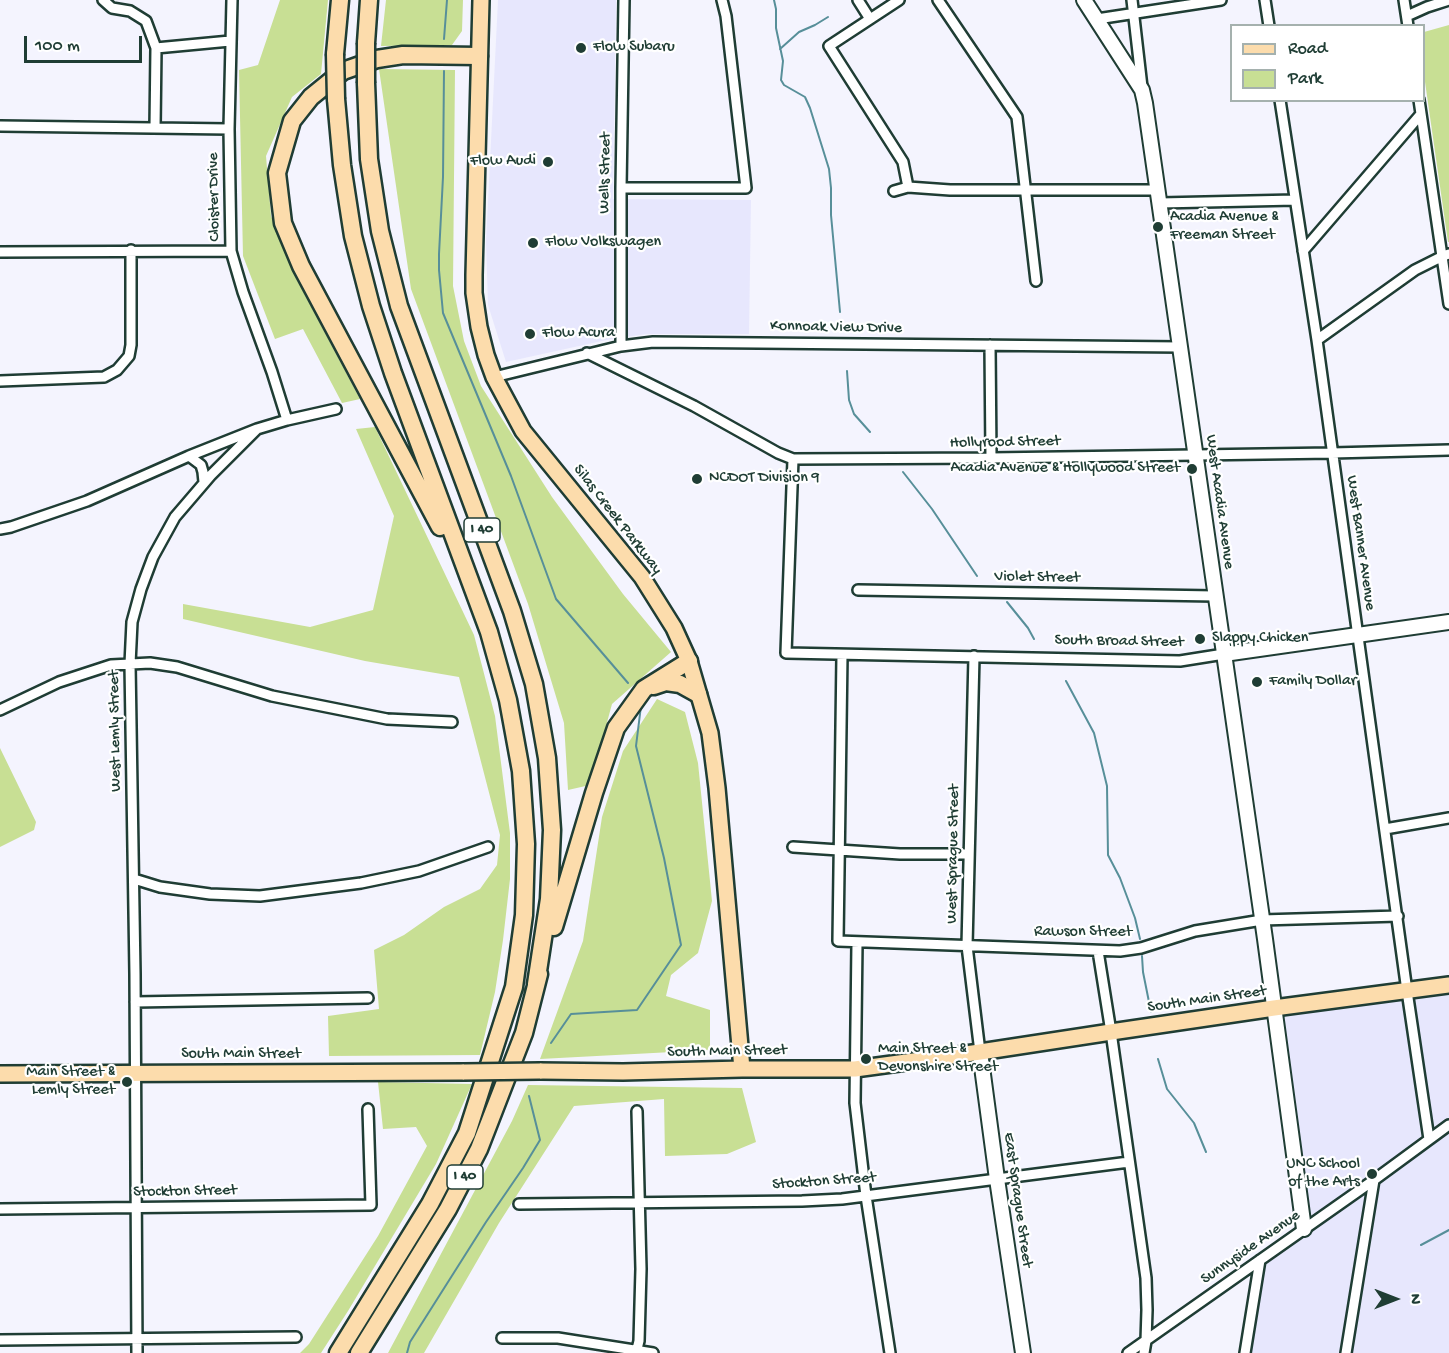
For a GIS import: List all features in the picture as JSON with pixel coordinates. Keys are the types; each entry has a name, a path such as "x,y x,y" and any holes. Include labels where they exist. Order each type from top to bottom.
{"highway":[{"name":"I 40","path":"338,1353 430,1204 467,1133 514,987 524,915 526,844 521,771 508,700 489,632 396,381 371,306 353,236 342,165 336,99 335,54 340,0"},
{"name":"I 40","path":"359,1353 448,1209 479,1149 524,1033 536,984 549,899 552,830 547,758 534,684 512,611 399,306 380,231 371,169 366,83 369,0"},
{"path":"472,586 302,266 283,223 277,173 292,121 311,97 343,71 377,59 403,56 479,56"},
{"path":"536,984 616,728 644,689 688,661"},
{"path":"644,689 666,682 680,684 698,694"}],"main road":[{"name":"Silas Creek Parkway","path":"481,0 474,292 479,327 494,377 523,431 642,577 674,628 688,661 710,734 717,788 742,1069"},
{"name":"South Main Street","path":"0,1074 855,1070 1274,1008 1449,985"}],"street":[{"path":"103,0 112,8 130,11 146,21 159,47 154,128"},
{"name":"Cloister Drive","path":"232,0 228,129 231,251 287,420"},
{"name":"Wells Street","path":"621,346 624,0"},
{"path":"621,188 746,188 726,16 722,0"},
{"path":"858,0 870,19"},
{"path":"899,0 828,46 903,162 908,187"},
{"path":"938,0 1017,117 1036,281"},
{"path":"1084,0 1142,90"},
{"name":"West Acadia Avenue","path":"1132,0 1142,90 1181,347 1304,1229"},
{"path":"1097,19 1221,0"},
{"path":"1265,0 1269,24"},
{"path":"1404,0 1407,21 1427,6 1449,0"},
{"path":"159,47 230,41"},
{"name":"West Banner Avenue","path":"1280,102 1317,340 1429,1139"},
{"path":"1419,102 1446,255 1449,304"},
{"path":"1303,251 1420,114"},
{"path":"0,126 228,129"},
{"path":"894,191 908,187 1295,200"},
{"path":"0,381 104,377 117,370 129,356 131,345 131,250"},
{"path":"0,252 231,251"},
{"path":"1317,340 1415,270 1446,255"},
{"name":"Konnoak View Drive","path":"494,377 587,353 653,342 1181,347"},
{"path":"990,345 991,458"},
{"name":"Hollyrood Street","path":"587,353 694,406 793,459 1449,450"},
{"path":"0,529 87,501 257,429 336,409"},
{"name":"West Lemly Street","path":"137,1353 134,879 130,664 132,622 153,556 175,517 204,482 257,429"},
{"path":"189,456 201,465 204,482"},
{"name":"South Broad Street","path":"793,459 786,653 1180,661 1449,622"},
{"name":"Violet Street","path":"858,590 1215,596"},
{"path":"838,849 843,655"},
{"name":"West Sprague Street","path":"974,656 968,946 980,1053"},
{"path":"0,710 59,682 111,665 150,663 177,667 272,696 387,719 452,722"},
{"path":"1385,829 1449,818"},
{"path":"134,879 159,887 210,894 260,896 362,883 418,870 488,847"},
{"path":"793,847 900,854 969,854"},
{"name":"Rawson Street","path":"838,849 838,941 1120,951 1141,948 1195,931 1262,921 1398,916"},
{"path":"857,943 855,1103 866,1196 890,1353"},
{"path":"1098,951 1146,1278 1147,1310 1144,1353"},
{"path":"135,1002 368,998"},
{"name":"East Sprague Street","path":"980,1053 1023,1353"},
{"name":"Stockton Street","path":"0,1209 370,1205 368,1108"},
{"path":"636,1352 639,1341 641,1269 638,1112"},
{"name":"Sunnyside Avenue","path":"1128,1353 1449,1125"},
{"name":"Stockton Street","path":"519,1204 802,1201 866,1196 1129,1162"},
{"path":"1346,1353 1374,1180"},
{"path":"1245,1353 1260,1260"},
{"path":"0,1340 296,1337"},
{"path":"502,1338 558,1338 653,1353"}],"shaded area":[{"path":"498,0 616,0 613,199 751,200 749,334 647,334 611,339 506,362 488,305 486,242"},
{"name":"UNC School of the Arts","path":"1449,985 1449,1353 1245,1353 1260,1260 1304,1229 1274,1008"}],"green space":[{"path":"280,0 328,0 321,74 292,97 266,156 271,216 295,276 360,399 342,403 303,329 275,339 243,256 239,70 258,65"},
{"path":"386,0 463,0 462,31 452,45 381,46"},
{"path":"1449,25 1449,242 1425,82 1425,32"},
{"path":"379,69 455,70 453,286 464,341 481,386 552,497 623,594 671,652 612,704 590,785 568,790 564,723 528,604 411,289"},
{"path":"375,427 474,635 495,716 510,833 510,879 495,992 480,1055 329,1056 328,1016 379,1009 374,950 404,935 444,907 480,889 497,865 500,835 459,677 365,661 183,619 183,604 310,627 373,610 394,516 356,429"},
{"path":"657,699 685,712 698,763 712,901 698,953 671,975 666,996 710,1010 710,1050 540,1059 583,941 602,817 623,751"},
{"path":"0,748 36,822 34,830 0,847"},
{"path":"378,1082 472,1084 436,1164 348,1311 321,1353 300,1353 309,1344 378,1236 427,1146 416,1127 383,1129"},
{"path":"528,1085 742,1088 756,1142 727,1154 665,1156 664,1099 574,1106 499,1223 424,1353 388,1353 512,1121"}],"waterway":[{"path":"444,39 447,0"},
{"path":"774,0 776,28 783,61 781,80 784,85 805,97 829,169 840,312"},
{"path":"780,49 799,32 828,17"},
{"path":"444,71 443,177 439,254 443,313 511,476 556,599 628,683"},
{"path":"847,371 849,400 854,414 870,432"},
{"path":"903,472 932,509 977,576"},
{"path":"1007,602 1034,639"},
{"path":"1066,681 1094,733 1107,786 1108,855 1120,878 1140,939"},
{"path":"551,1043 571,1014 637,1010 681,945 664,858 636,746 641,706"},
{"path":"1142,956 1151,1012"},
{"path":"1158,1059 1167,1089 1194,1123 1206,1152"},
{"path":"407,1353 410,1342 540,1140 529,1096"},
{"path":"1421,1245 1449,1230"}],"place":[{"name":"Flow Subaru","path":"581,48"},
{"name":"Flow Audi","path":"548,162"},
{"name":"Acadia Avenue & Freeman Street","path":"1158,227"},
{"name":"Flow Volkswagen","path":"533,243"},
{"name":"Flow Acura","path":"530,334"},
{"name":"Acadia Avenue & Hollywood Street","path":"1192,469"},
{"name":"NCDOT Division 9","path":"697,479"},
{"name":"Slappy Chicken","path":"1200,639"},
{"name":"Family Dollar","path":"1257,682"},
{"name":"Main Street & Devonshire Street","path":"866,1059"},
{"name":"Main Street & Lemly Street","path":"127,1082"},
{"name":"UNC School of the Arts","path":"1372,1174"}]}
